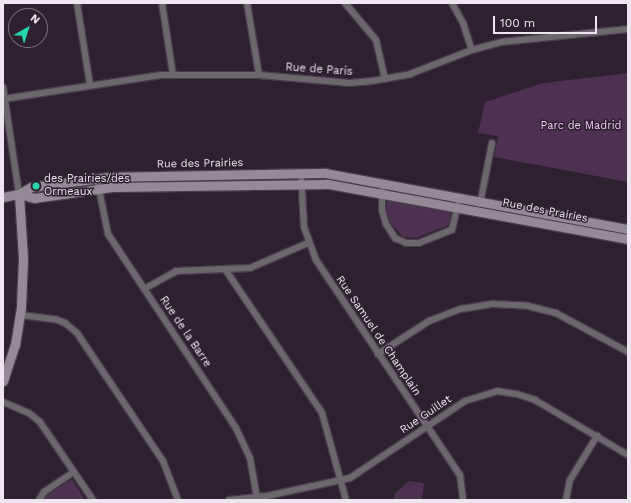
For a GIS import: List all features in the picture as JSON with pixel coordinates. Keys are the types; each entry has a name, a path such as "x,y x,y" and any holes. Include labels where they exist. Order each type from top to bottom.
{"street":[{"path":"77,3 90,85"},
{"path":"162,3 173,74"},
{"path":"247,3 259,75"},
{"path":"345,3 376,40 385,79"},
{"path":"452,3 463,23 472,50"},
{"name":"Rue de Paris","path":"4,99 90,85 173,74 259,75 350,83 385,79 417,71 472,50 515,41 628,29"},
{"path":"3,87 19,194 23,258 20,315 15,345 3,381"},
{"path":"478,211 492,143"},
{"name":"Rue des Prairies","path":"3,197 19,194 31,187 96,178 300,173 333,174 628,230"},
{"name":"Rue Samuel de Champlain","path":"300,173 304,227 308,243 323,273 460,475 463,500"},
{"name":"Rue de la Barre","path":"96,178 106,230 236,428 250,458 257,498"},
{"name":"Rue des Prairies","path":"19,194 34,198 97,189 336,184 628,239"},
{"path":"383,184 383,215 388,228 395,238 406,243 419,243 452,230 460,198"},
{"path":"144,289 176,270 225,269 255,266 308,243"},
{"path":"225,269 322,413 342,480 346,500"},
{"path":"378,354 429,321 461,309 494,304 528,306 556,313 628,352"},
{"path":"20,315 60,321 77,333 163,461 178,500"},
{"name":"Rue Guillet","path":"229,500 257,498 352,477 473,397 503,391 536,400 628,455"},
{"path":"3,402 29,413 40,422 93,500"},
{"path":"566,500 570,480 597,436"},
{"path":"39,500 44,492 74,472"}],"green space":[{"name":"Parc de Madrid","path":"628,73 628,182 494,157 498,136 478,133 485,102 543,83"},
{"path":"387,198 451,210 449,225 416,238 403,237 390,222 386,209"},
{"path":"72,479 85,500 44,500 46,496"},
{"path":"409,481 424,483 422,500 393,500 395,493"}],"place":[{"name":"des Prairies/des Ormeaux","path":"36,186"}]}
